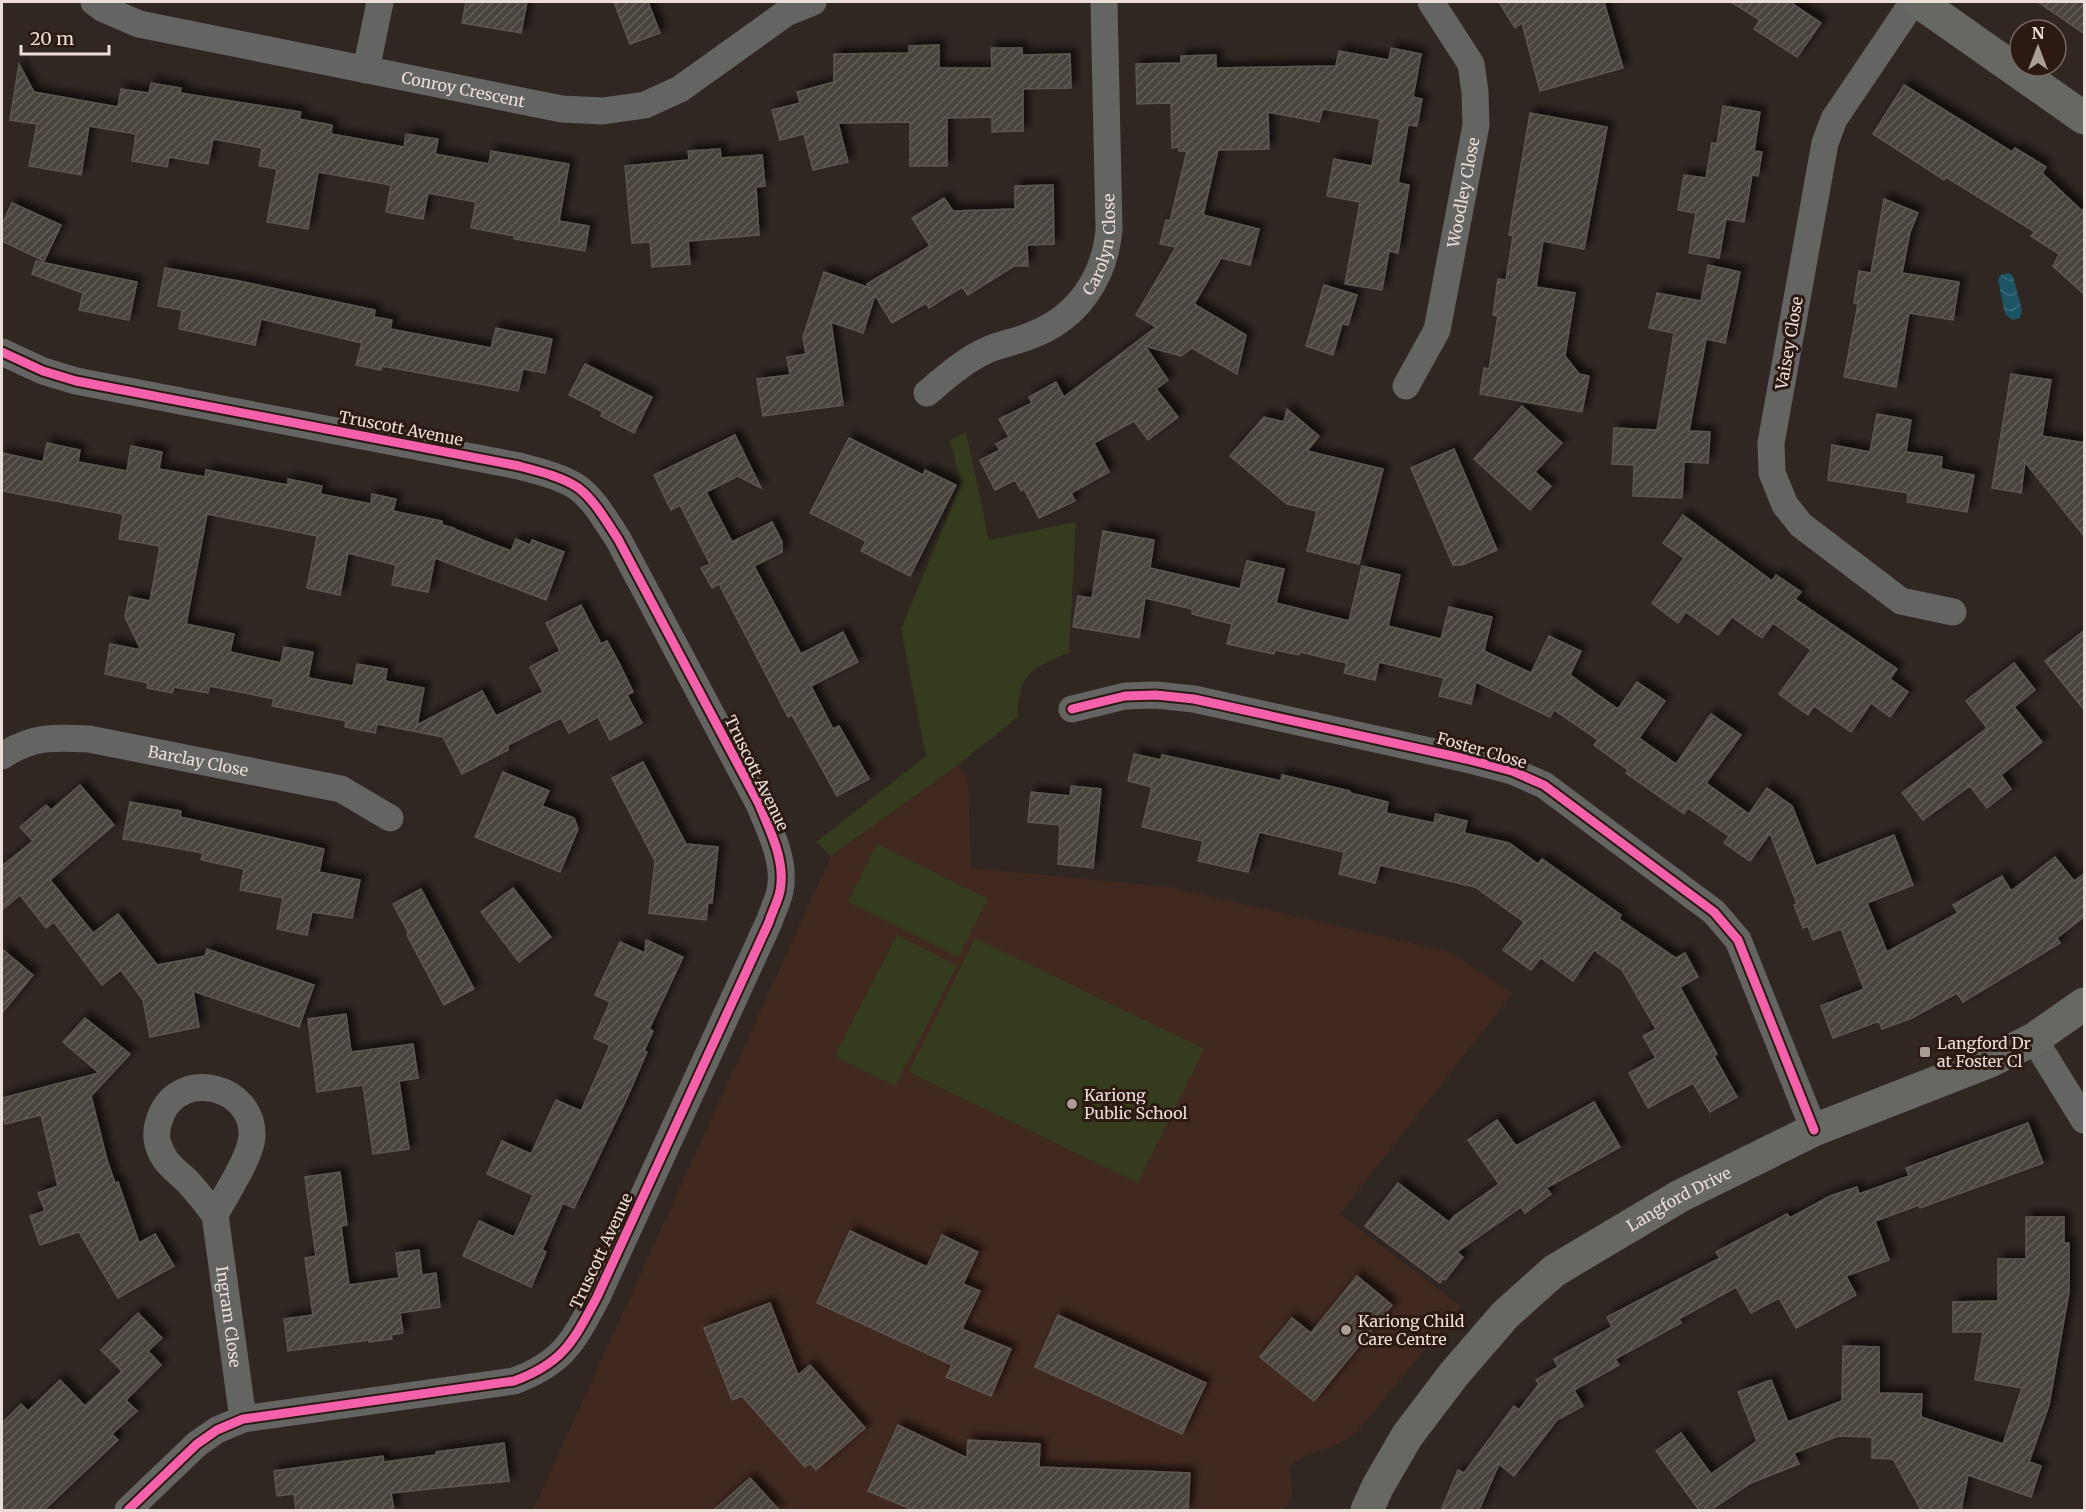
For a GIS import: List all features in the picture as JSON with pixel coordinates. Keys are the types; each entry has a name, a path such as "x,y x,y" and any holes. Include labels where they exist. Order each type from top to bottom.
{"street":[{"name":"Conroy Crescent","path":"94,2 102,8 139,24 562,109 603,111 645,105 680,89 786,13 813,2"},
{"path":"366,70 380,2"},
{"name":"Carolyn Close","path":"927,393 969,360 991,348 1033,335 1069,315 1088,292 1102,264 1109,229 1104,2"},
{"name":"Woodley Close","path":"1406,386 1437,330 1476,125 1471,64 1431,2"},
{"name":"Vaisey Close","path":"1913,2 1834,119 1825,143 1771,443 1772,474 1785,505 1801,525 1819,539 1901,601 1953,612"},
{"path":"1919,2 2085,118"},
{"name":"Truscott Avenue","path":"2,352 43,371 76,381 519,466 555,477 577,487 598,510 618,539 759,804 775,843 780,864 780,890 769,922 597,1297 580,1329 560,1356 538,1372 513,1381 243,1419 217,1430 197,1444 128,1510"},
{"name":"Foster Close","path":"1072,709 1125,696 1156,695 1194,699 1466,759 1512,771 1544,785 1714,912 1738,940 1814,1130"},
{"name":"Barclay Close","path":"2,756 20,744 56,738 89,739 341,789 390,818"},
{"name":"Langford Drive","path":"1367,1510 1407,1436 1454,1374 1505,1315 1554,1270 1680,1197 1814,1130 1988,1062 2034,1039 2085,1004"},
{"path":"2034,1039 2085,1120"},
{"path":"199,1087 221,1089 239,1102 250,1118 252,1137 248,1153 215,1215 201,1196 165,1162 157,1142 159,1121 167,1103 183,1091 199,1087"},
{"name":"Ingram Close","path":"215,1215 243,1419"}],"shaded area":[{"name":"Kariong Public School","path":"958,765 968,781 971,868 1170,887 1450,952 1513,993 1340,1214 1461,1306 1357,1432 1335,1446 1304,1456 1289,1467 1293,1492 1285,1510 533,1510 831,856"}],"green space":[{"path":"966,432 989,540 1076,522 1069,653 1045,663 1029,674 1021,691 1018,717 958,765 831,856 816,842 926,756 901,629 961,484 950,440"},
{"path":"877,844 988,899 958,957 848,902"},
{"path":"897,935 957,966 895,1086 835,1056"},
{"path":"975,938 1204,1049 1138,1183 909,1072"}],"water":[{"path":"2009,273 2013,276 2022,310 2020,318 2012,320 2005,314 1998,280 2001,275"}],"building":[{"path":"466,2 527,2 521,33 462,23"},
{"path":"614,2 648,2 660,33 630,44"},
{"path":"1499,2 1604,2 1623,68 1540,91 1522,23 1515,28"},
{"path":"1731,2 1790,2 1821,23 1797,57 1754,29 1760,20"},
{"path":"2038,2 2085,2 2085,34 2068,22 2068,18 2062,18"},
{"path":"939,45 939,68 992,68 991,48 1022,48 1022,55 1070,54 1071,88 1023,89 1023,131 992,132 992,117 947,118 947,166 910,166 910,122 838,123 848,162 813,170 804,134 780,140 772,110 800,103 797,92 834,82 834,54 909,53 909,46"},
{"path":"1391,48 1421,54 1413,97 1422,99 1417,126 1408,125 1398,183 1409,185 1398,253 1389,251 1382,290 1345,284 1360,202 1327,196 1334,159 1372,166 1380,119 1323,109 1319,122 1268,112 1269,149 1218,150 1203,215 1259,229 1250,265 1221,258 1194,304 1246,335 1237,374 1192,348 1181,356 1145,346 1168,380 1156,389 1178,417 1148,440 1134,421 1094,443 1109,472 1071,493 1075,501 1039,518 1024,489 1021,491 1015,480 995,490 980,460 1000,450 996,444 1009,437 999,419 1032,403 1029,397 1056,382 1064,397 1156,327 1136,315 1176,247 1160,244 1166,220 1170,221 1187,151 1179,151 1179,147 1172,148 1171,103 1137,104 1136,64 1181,63 1181,56 1216,55 1216,68 1336,66 1339,51 1389,60"},
{"path":"19,64 34,92 118,107 121,89 149,93 151,83 181,88 180,93 301,112 299,119 332,125 331,134 404,147 406,134 438,139 435,154 489,164 491,151 569,164 559,221 589,226 585,251 514,239 515,236 471,228 476,202 428,193 423,219 386,212 391,185 318,172 308,229 267,222 277,169 259,166 262,148 213,139 208,164 169,157 167,167 132,161 136,134 89,126 81,175 29,166 37,124 10,120"},
{"path":"1904,85 2012,152 2015,148 2046,167 2042,173 2082,211 2085,206 2085,295 2053,266 2059,254 2031,236 2035,232 1946,177 1944,180 1873,134"},
{"path":"1723,106 1760,112 1754,151 1762,152 1758,176 1752,175 1744,222 1726,219 1719,258 1689,253 1696,213 1678,210 1684,175 1706,178 1712,143 1717,144"},
{"path":"1530,113 1607,127 1584,249 1543,241 1536,287 1575,293 1565,356 1579,374 1589,376 1582,412 1480,394 1484,368 1489,369 1498,316 1493,315 1498,279 1506,280 1513,236 1509,235"},
{"path":"720,149 721,158 762,155 765,186 756,187 759,235 688,241 690,264 652,267 650,242 632,243 625,166 689,160 688,151"},
{"path":"1053,185 1054,244 1027,245 1028,266 1014,266 968,295 962,287 929,308 926,303 892,323 875,295 863,333 831,322 843,405 763,416 757,379 790,375 787,357 806,354 803,337 824,272 870,288 867,284 930,246 912,218 944,198 953,211 1015,209 1015,186"},
{"path":"1884,199 1918,213 1910,232 1902,273 1959,282 1953,320 1909,313 1896,387 1844,377 1858,304 1854,303 1859,271 1871,273"},
{"path":"12,203 61,225 44,261 2,241 2,224"},
{"path":"36,261 137,282 129,320 79,310 83,293 32,274"},
{"path":"1708,265 1740,272 1725,343 1706,339 1689,431 1710,432 1708,463 1684,462 1682,498 1633,496 1634,465 1612,464 1614,428 1657,430 1674,333 1649,328 1657,293 1701,301"},
{"path":"165,268 375,310 374,317 392,320 390,329 491,348 496,328 552,339 545,373 523,369 518,391 382,366 381,370 356,365 362,343 261,319 255,345 179,329 182,310 158,306"},
{"path":"1324,285 1357,295 1348,325 1342,324 1333,355 1306,346"},
{"path":"585,364 652,397 634,433 601,416 603,412 569,395"},
{"path":"2011,374 2051,380 2042,436 2085,443 2085,537 2025,462 2021,493 1992,488"},
{"path":"1522,406 1562,443 1535,472 1551,486 1530,510 1474,459"},
{"path":"1287,409 1319,436 1307,451 1383,469 1359,564 1307,551 1317,511 1287,504 1230,456 1264,417 1284,422"},
{"path":"1877,414 1911,420 1906,452 1942,457 1941,469 1974,475 1967,512 1907,502 1908,493 1828,480 1832,445 1870,452"},
{"path":"735,435 761,488 738,476 706,492 732,542 772,522 782,542 782,552 754,566 801,654 843,632 858,662 811,686 833,729 839,726 869,779 837,796 792,715 788,717 719,584 712,588 701,568 710,564 680,505 671,510 654,475"},
{"path":"849,438 923,475 925,470 956,485 910,576 861,551 866,541 810,513"},
{"path":"47,443 80,450 78,462 127,471 131,446 162,452 159,469 205,477 206,470 288,485 288,479 322,486 320,494 371,504 372,494 396,499 393,511 442,521 442,525 511,551 516,539 530,545 532,540 564,552 546,600 435,558 428,592 392,585 396,565 348,553 340,595 307,588 317,536 207,514 186,624 234,634 230,652 281,663 284,647 313,652 308,678 353,686 357,664 387,669 385,681 424,688 417,725 482,691 496,716 543,692 530,667 560,651 546,623 581,605 601,644 607,641 619,663 633,692 627,695 642,723 610,740 598,717 569,733 561,718 508,745 508,750 462,774 443,737 377,724 375,733 345,727 346,721 272,706 274,699 210,686 208,693 174,687 172,693 147,688 148,683 105,674 110,644 141,650 125,617 129,597 150,601 160,546 119,539 123,514 2,491 2,453 43,462"},
{"path":"1454,449 1497,550 1462,565 1453,565 1411,468"},
{"path":"1683,515 1772,581 1776,575 1801,592 1795,599 1897,669 1890,679 1908,692 1890,717 1871,703 1851,732 1814,706 1808,715 1779,694 1811,650 1773,623 1762,638 1732,617 1718,635 1686,612 1678,623 1652,603 1684,558 1663,543"},
{"path":"1103,531 1154,540 1150,568 1240,589 1247,561 1284,569 1276,603 1349,621 1362,566 1400,575 1388,626 1441,639 1449,607 1492,617 1484,651 1531,673 1549,636 1581,651 1570,675 1618,709 1637,682 1665,701 1639,738 1676,764 1711,714 1741,735 1706,783 1749,814 1767,788 1792,806 1816,866 1894,835 1913,885 1867,903 1887,952 1958,913 1953,905 2002,876 2011,891 2055,857 2074,881 2085,873 2085,916 2057,938 2060,943 1963,1002 1957,993 1912,1018 1882,1029 1879,1021 1833,1038 1821,1006 1864,989 1841,929 1813,940 1808,926 1803,928 1794,905 1797,904 1770,833 1750,861 1724,843 1729,836 1688,808 1684,814 1626,773 1628,770 1594,745 1598,740 1554,710 1550,717 1476,682 1471,704 1439,696 1444,678 1379,662 1375,680 1344,673 1347,663 1300,652 1299,655 1275,650 1274,654 1227,644 1232,624 1192,614 1192,609 1145,598 1139,638 1073,627 1078,596 1092,598"},
{"path":"2085,630 2085,711 2045,661"},
{"path":"2014,663 2035,690 2014,707 2042,742 2001,775 2011,789 1987,808 1970,786 1923,820 1902,793 1987,728 1966,701"},
{"path":"1134,754 1161,760 1162,755 1281,781 1282,775 1388,802 1386,813 1434,823 1436,814 1467,821 1464,833 1509,843 1538,864 1542,859 1621,915 1619,919 1676,958 1685,953 1698,977 1680,987 1717,1054 1714,1056 1737,1097 1710,1112 1693,1083 1648,1108 1629,1073 1656,1058 1643,1036 1656,1029 1622,970 1594,950 1573,981 1541,958 1531,970 1503,950 1524,922 1475,887 1380,865 1375,883 1339,874 1344,852 1259,832 1248,872 1198,861 1203,841 1142,827 1152,787 1128,781"},
{"path":"643,762 686,844 718,847 712,903 708,903 706,920 649,913 655,861 612,778"},
{"path":"503,772 549,791 542,806 574,818 578,829 560,872 475,837"},
{"path":"80,785 114,825 50,880 93,933 118,914 157,965 205,956 207,949 314,985 299,1027 193,991 199,1027 150,1037 143,1000 121,970 102,985 54,922 46,928 20,895 2,910 2,866 33,841 20,827 46,805 51,810"},
{"path":"1071,786 1101,789 1093,868 1058,864 1060,825 1028,822 1031,792 1070,796"},
{"path":"130,802 181,811 180,817 324,849 319,872 360,880 352,918 312,912 307,935 277,929 283,898 240,890 244,869 201,860 203,853 123,839"},
{"path":"513,888 551,937 519,962 481,912"},
{"path":"421,889 474,989 444,1005 393,904"},
{"path":"646,940 683,957 649,1029 653,1031 644,1051 647,1052 626,1100 574,1208 563,1203 542,1250 546,1252 531,1287 463,1256 479,1221 514,1237 533,1195 487,1174 502,1141 531,1154 556,1100 581,1111 610,1045 594,1038 610,1002 595,995 620,942 645,953"},
{"path":"2,949 33,975 2,1013"},
{"path":"346,1014 351,1052 413,1044 418,1078 399,1081 409,1149 373,1154 363,1085 317,1092 308,1019"},
{"path":"85,1018 130,1054 91,1096 107,1160 115,1183 118,1182 139,1243 155,1234 174,1266 118,1298 79,1232 40,1245 30,1216 45,1211 38,1193 58,1186 41,1115 5,1124 2,1112 2,1098 99,1073 63,1042"},
{"path":"1594,1102 1620,1147 1546,1188 1551,1194 1525,1213 1521,1207 1457,1252 1463,1257 1440,1283 1365,1226 1398,1183 1449,1222 1499,1184 1468,1140 1497,1120 1516,1146"},
{"path":"2028,1123 2043,1163 1920,1208 1919,1205 1875,1221 1889,1260 1846,1276 1856,1295 1796,1328 1779,1298 1751,1313 1736,1287 1679,1319 1681,1323 1615,1359 1619,1365 1574,1390 1583,1406 1557,1420 1514,1476 1499,1464 1479,1510 1441,1510 1458,1470 1464,1473 1514,1406 1519,1410 1539,1384 1536,1380 1558,1367 1554,1359 1612,1327 1607,1317 1720,1258 1716,1252 1787,1214 1790,1218 1830,1196 1857,1187 1859,1194 1909,1176 1906,1168"},
{"path":"340,1172 347,1225 341,1226 349,1285 399,1278 396,1253 419,1250 422,1275 436,1273 440,1307 400,1313 403,1333 391,1335 392,1339 288,1351 284,1319 313,1315 305,1258 316,1256 305,1177"},
{"path":"2026,1217 2064,1217 2064,1243 2069,1243 2069,1292 2049,1405 2029,1462 2041,1466 2031,1497 1968,1475 1961,1510 1921,1510 1893,1459 1872,1458 1872,1437 1838,1436 1794,1453 1799,1464 1751,1483 1711,1510 1699,1510 1656,1451 1681,1433 1711,1474 1757,1441 1738,1392 1771,1380 1788,1422 1842,1401 1843,1346 1879,1347 1879,1393 1922,1394 1921,1417 2003,1444 2022,1388 1975,1380 1983,1332 1953,1332 1953,1302 1998,1301 1998,1259 2026,1259"},
{"path":"850,1231 927,1267 942,1235 978,1252 963,1284 980,1291 962,1329 1011,1349 991,1396 946,1377 952,1365 817,1303"},
{"path":"1357,1276 1392,1305 1314,1401 1260,1357 1292,1318 1311,1333"},
{"path":"770,1303 798,1375 810,1365 865,1428 816,1470 810,1463 805,1467 742,1396 732,1400 704,1328"},
{"path":"138,1313 162,1338 148,1351 161,1365 126,1400 137,1411 112,1434 118,1440 44,1510 2,1510 2,1423 21,1404 28,1411 60,1380 85,1406 122,1371 101,1350"},
{"path":"1058,1315 1206,1383 1182,1434 1035,1367"},
{"path":"898,1425 967,1458 968,1440 1040,1444 1039,1467 1190,1473 1188,1510 913,1510 868,1491"},
{"path":"504,1443 509,1481 391,1493 394,1510 296,1510 294,1494 277,1496 274,1471 383,1456 384,1462"},
{"path":"750,1478 779,1510 714,1510"}],"cycle path":[{"path":"2,352 43,371 76,381 519,466 556,477 577,487 594,504 618,539 759,804 776,846 781,869 780,891 769,922 597,1297 581,1327 565,1349 544,1367 514,1381 243,1419 217,1430 197,1444 128,1510"},
{"path":"1072,709 1125,696 1156,695 1194,699 1466,759 1512,771 1544,785 1714,912 1738,940 1814,1130"}],"place":[{"name":"Langford Dr at Foster Cl","path":"1925,1052"},
{"name":"Kariong Public School","path":"1072,1104"},
{"name":"Kariong Child Care Centre","path":"1346,1330"}]}
